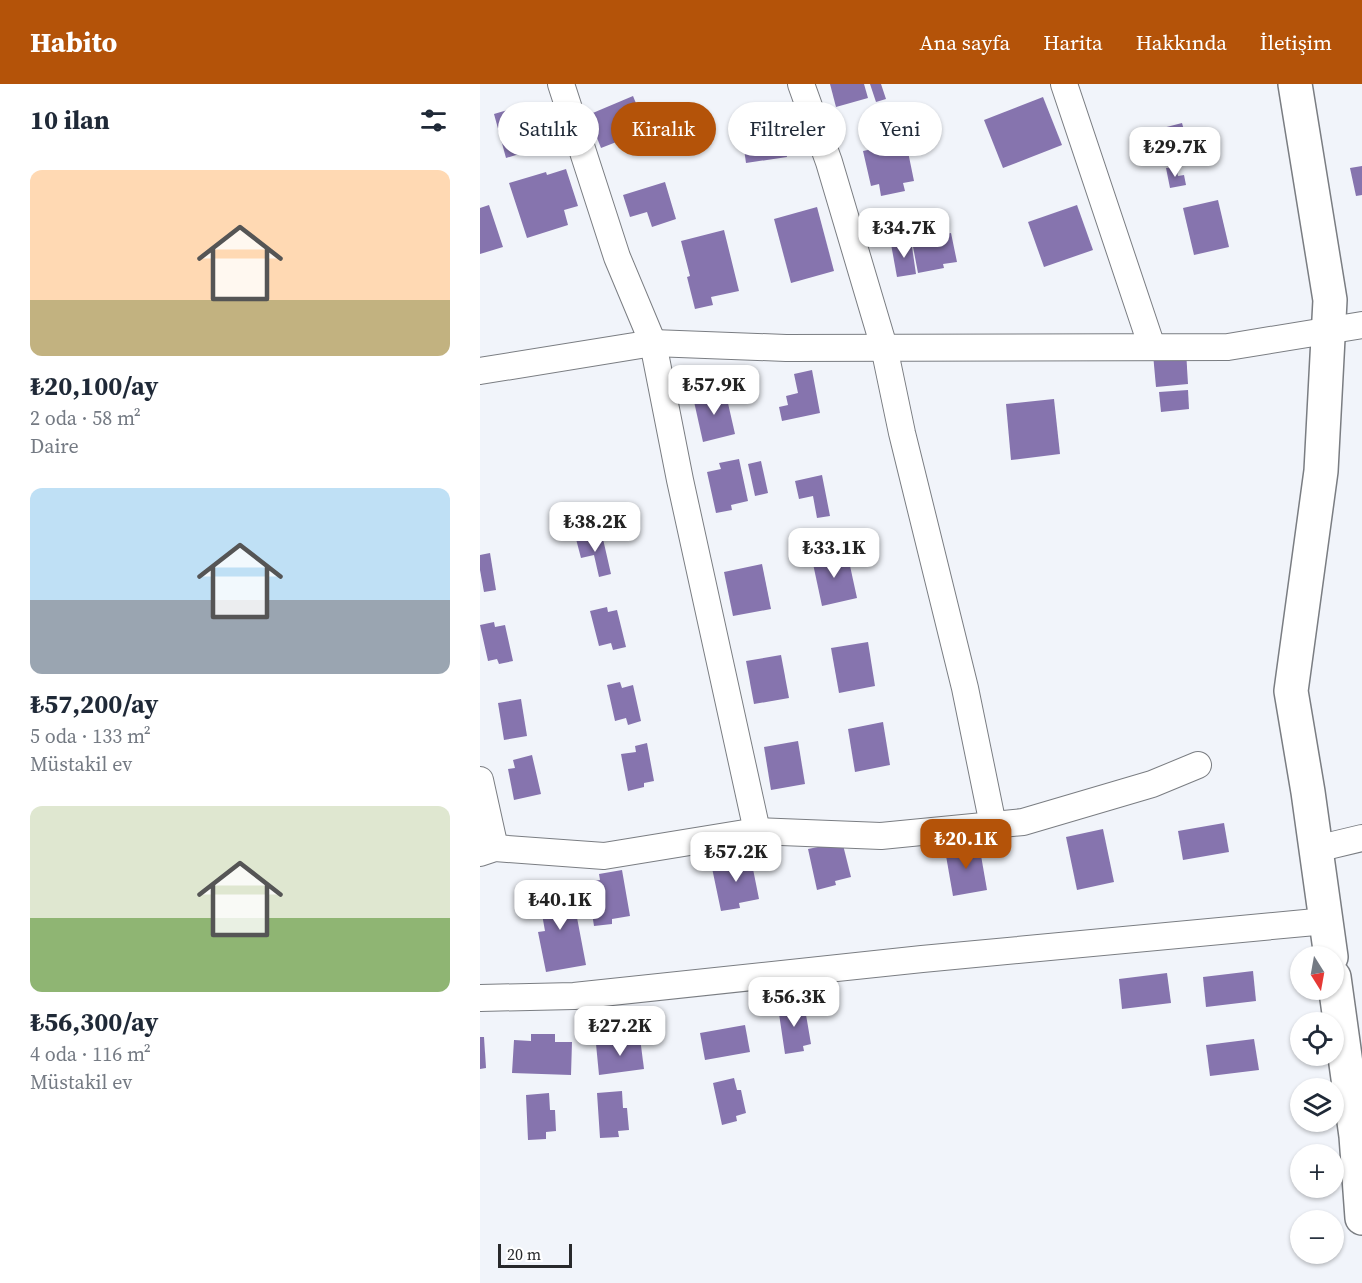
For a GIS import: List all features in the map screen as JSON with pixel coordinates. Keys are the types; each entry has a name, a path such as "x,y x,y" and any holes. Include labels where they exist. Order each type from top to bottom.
{"street":[{"path":"561,84 617,257 653,343 680,480 758,831"},
{"path":"801,84 829,162 884,347 902,433 964,688 993,825"},
{"path":"1064,84 1152,347"},
{"path":"1295,84 1330,300 1321,471 1291,691 1329,946"},
{"path":"480,371 653,343 786,348 1228,347 1362,326"},
{"path":"480,780 488,850 604,856 758,831 881,836 1023,822 1152,784 1198,765"},
{"path":"1316,849 1362,838"},
{"path":"480,998 574,996 934,958 1326,921"},
{"path":"1339,1000 1354,1069 1362,1218"}],"building":[{"path":"830,84 864,84 868,98 846,104 846,102 835,102"},
{"path":"870,84 881,84 886,99 876,102"},
{"path":"633,96 635,102 619,102"},
{"path":"1043,97 1062,145 1003,168 984,120"},
{"path":"611,105 611,144 601,148 599,143 599,110"},
{"path":"498,113 498,129 494,114"},
{"path":"1182,123 1185,134 1197,131 1204,156 1170,164 1166,149 1157,151 1151,131"},
{"path":"745,156 787,156 787,157 746,163"},
{"path":"864,156 909,156 914,181 903,183 905,191 881,196 879,184 871,186"},
{"path":"1362,166 1362,195 1356,196 1350,168"},
{"path":"1176,167 1178,176 1184,175 1186,185 1170,188 1166,168"},
{"path":"566,169 578,206 564,210 568,225 527,238 509,183 546,172 547,175"},
{"path":"665,182 676,219 652,227 647,212 630,217 623,195"},
{"path":"1218,200 1229,247 1194,255 1183,208"},
{"path":"489,205 503,247 480,254 480,208"},
{"path":"1077,205 1093,250 1044,267 1028,222"},
{"path":"817,207 834,271 791,283 774,219"},
{"path":"724,230 739,291 711,297 713,305 695,309 681,241"},
{"path":"935,232 936,236 951,233 957,262 943,264 944,268 918,273 911,236"},
{"path":"911,240 916,274 897,277 891,244"},
{"path":"1186,351 1188,384 1156,387 1153,354"},
{"path":"812,370 820,413 782,421 779,407 788,405 786,396 798,393 794,374"},
{"path":"725,390 735,434 703,442 693,397"},
{"path":"1188,390 1189,409 1161,412 1159,392"},
{"path":"1054,399 1060,454 1011,460 1006,404"},
{"path":"739,459 748,501 731,505 732,510 716,513 707,472 721,469 719,463"},
{"path":"761,461 768,493 755,496 748,464"},
{"path":"822,475 830,516 817,518 813,496 799,499 795,481"},
{"path":"590,535 592,541 603,539 611,574 599,577 594,555 581,558 576,539"},
{"path":"847,552 857,598 822,606 812,559"},
{"path":"490,553 496,590 484,592 480,555"},
{"path":"762,564 771,609 733,616 724,572"},
{"path":"607,607 608,612 617,610 626,647 613,650 611,643 599,646 590,611"},
{"path":"494,622 495,627 505,625 513,661 499,664 497,659 488,661 480,625"},
{"path":"868,642 875,686 839,693 831,648"},
{"path":"781,655 789,698 754,704 746,661"},
{"path":"620,682 622,688 633,685 641,721 628,725 626,718 615,721 607,685"},
{"path":"521,699 527,736 504,740 498,703"},
{"path":"883,722 890,765 855,772 848,729"},
{"path":"798,741 805,784 771,790 764,747"},
{"path":"647,743 654,781 644,783 644,787 628,791 621,754 636,752 635,746"},
{"path":"532,755 541,794 514,800 508,769 515,768 513,760"},
{"path":"1224,823 1229,852 1183,860 1178,831"},
{"path":"1103,829 1114,882 1077,890 1066,837"},
{"path":"841,837 851,877 835,881 836,885 817,890 808,849 823,846"},
{"path":"979,844 987,890 953,896 945,850"},
{"path":"750,854 759,899 739,903 740,908 721,911 712,868 729,865 728,859"},
{"path":"622,870 630,916 612,919 612,924 594,926 587,882 600,880 599,874"},
{"path":"571,886 586,965 546,972 538,932 545,931 538,892"},
{"path":"1253,971 1256,1001 1206,1007 1203,977"},
{"path":"1167,973 1171,1003 1122,1009 1119,979"},
{"path":"804,1003 811,1044 803,1046 804,1051 785,1054 778,1007"},
{"path":"745,1025 750,1052 705,1060 700,1033"},
{"path":"531,1034 555,1034 555,1042 572,1042 571,1075 512,1073 514,1040 531,1041"},
{"path":"480,1037 484,1037 486,1068 480,1069"},
{"path":"640,1038 644,1069 599,1075 596,1044"},
{"path":"1254,1039 1259,1070 1210,1076 1206,1045"},
{"path":"734,1078 737,1090 741,1090 746,1113 736,1116 737,1121 722,1125 713,1083"},
{"path":"622,1091 623,1108 627,1108 629,1130 618,1131 619,1137 600,1138 597,1093"},
{"path":"549,1093 550,1110 555,1110 556,1131 546,1132 546,1139 528,1140 526,1095"}]}
